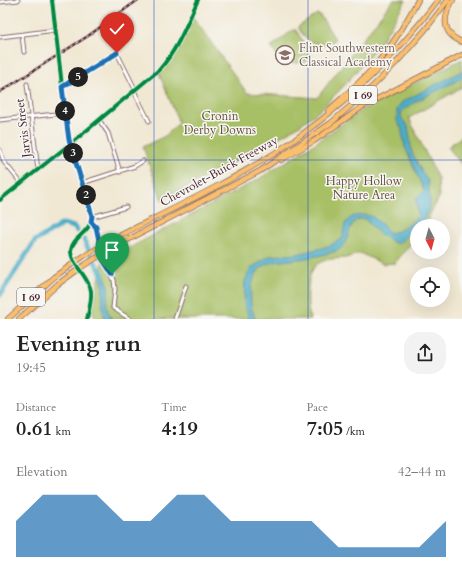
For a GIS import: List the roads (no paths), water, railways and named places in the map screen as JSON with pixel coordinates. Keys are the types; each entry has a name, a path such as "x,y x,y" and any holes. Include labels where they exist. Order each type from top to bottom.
{"highway":[{"path":"308,130 376,64 404,26 418,0"},
{"name":"Chevrolet-Buick Freeway","path":"8,319 54,277 84,256 115,238 238,174 275,153 308,130 342,103 383,65 438,0"},
{"name":"Chevrolet-Buick Freeway","path":"20,319 58,284 83,266 114,247 260,171 331,123 371,88 417,39 448,0"},
{"path":"453,0 447,12 445,22 451,35 462,42"},
{"path":"260,171 300,150 362,107 462,55"}],"street":[{"path":"0,2 18,0"},
{"path":"52,0 70,144 92,217 88,228 74,242 71,251 73,259 87,279 90,288 91,296 87,319"},
{"path":"0,200 155,73 173,52 186,29 198,0"},
{"path":"0,37 56,30"},
{"path":"22,35 24,52"},
{"path":"62,87 117,53 149,121"},
{"name":"Jarvis Street","path":"27,84 38,170"},
{"path":"0,120 65,113"},
{"path":"99,120 108,133 120,172"},
{"path":"0,150 4,162 21,183"},
{"path":"82,183 120,172 135,166 142,161"},
{"path":"92,217 126,207"},
{"path":"91,222 96,227 103,259 114,280 115,289 113,308 130,319"},
{"path":"175,319 186,286"}],"water":[{"path":"462,71 462,78 415,102 403,110 401,114 402,119 408,126 412,153 428,181 430,202 424,219 415,219 418,216 416,199 424,191 405,147 401,127 397,121 397,109 402,102"},
{"path":"357,216 371,216 379,221 390,233 410,223 410,233 398,244 380,234 366,219 359,219 352,226 345,243 336,251 314,257 267,264 260,269 254,277 251,294 251,308 255,319 249,319 244,303 245,281 251,268 270,256 297,254 329,246 343,238 345,224 349,219"},
{"path":"101,269 108,283 109,290 107,309 112,319 105,319 104,315"}],"waterway":[{"path":"0,295 35,241 63,224 74,227 77,231"},
{"path":"84,239 103,277"}],"railway":[{"path":"0,92 88,36 138,0"}],"place":[{"name":"Flint Southwestern Classical Academy","path":"285,55"}],"park label":[{"name":"Cronin Derby Downs","path":"220,123"},
{"name":"Happy Hollow Nature Area","path":"364,188"}]}
